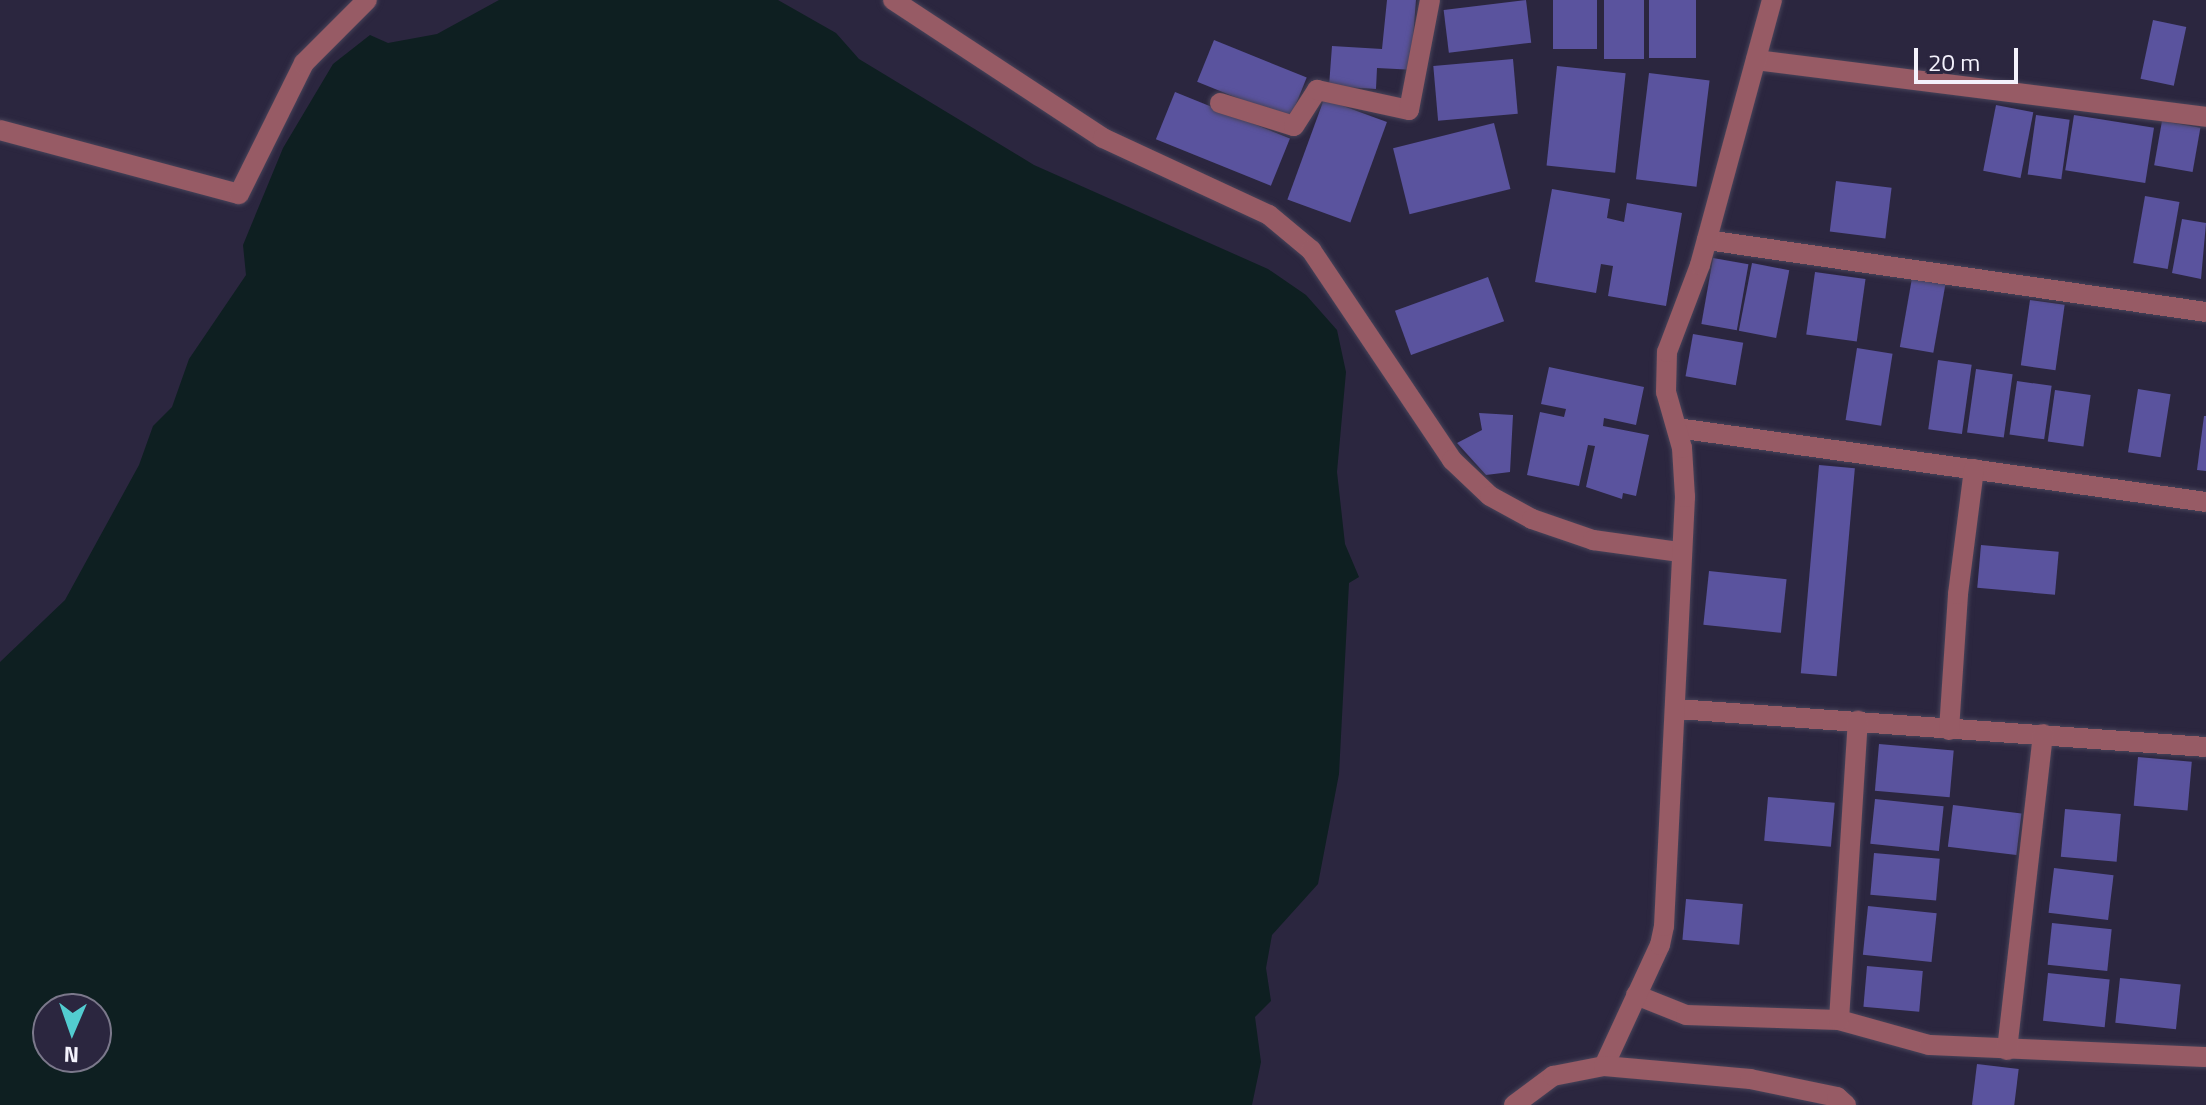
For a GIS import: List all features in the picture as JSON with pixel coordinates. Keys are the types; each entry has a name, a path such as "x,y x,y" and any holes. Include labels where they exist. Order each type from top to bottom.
{"street":[{"path":"0,130 239,194 304,63 367,0"},
{"path":"893,0 1103,138 1269,215 1311,250 1452,460 1490,496 1532,519 1593,540 1680,552"},
{"path":"1220,103 1294,126 1317,90 1409,110 1430,0"},
{"path":"1604,1066 1664,926 1685,497 1677,428 1666,392 1667,352 1707,240 1772,0"},
{"path":"1756,60 2206,117"},
{"path":"1707,240 2206,312"},
{"path":"1677,428 2206,502"},
{"path":"1949,730 1958,594 1974,469"},
{"path":"1677,709 2206,747"},
{"path":"1839,1020 1858,721"},
{"path":"2007,1050 2043,734"},
{"path":"1636,995 1686,1015 1839,1020 1929,1045 2206,1057 2206,1042"},
{"path":"1514,1105 1553,1076 1604,1066 1735,1077 1837,1097 1846,1105"}],"shaded area":[{"path":"499,0 778,0 836,33 859,59 1034,165 1268,269 1306,295 1337,330 1346,372 1337,472 1345,544 1359,577 1349,583 1339,774 1318,884 1272,935 1266,968 1271,1001 1255,1017 1261,1062 1252,1105 0,1105 0,662 65,600 139,465 153,426 172,407 189,359 246,275 243,245 283,148 333,64 370,35 388,43 437,34"}],"building":[{"path":"1387,0 1416,0 1412,51 1416,70 1377,68 1376,89 1329,86 1332,46 1382,49"},
{"path":"1526,0 1531,43 1449,53 1444,10"},
{"path":"1553,0 1597,0 1597,49 1553,49"},
{"path":"1604,0 1644,0 1644,59 1604,59"},
{"path":"1649,0 1696,0 1696,58 1649,58"},
{"path":"2153,20 2186,27 2174,86 2141,79"},
{"path":"1214,40 1307,77 1290,119 1197,82"},
{"path":"1513,59 1518,114 1438,121 1433,66"},
{"path":"1557,66 1626,73 1615,173 1547,165"},
{"path":"1649,73 1710,80 1697,187 1636,179"},
{"path":"1175,92 1290,138 1271,186 1156,139"},
{"path":"1324,99 1387,122 1350,222 1287,200"},
{"path":"1996,105 2033,112 2021,178 1983,171"},
{"path":"2036,115 2070,120 2061,179 2028,174"},
{"path":"2074,115 2154,128 2145,183 2065,170"},
{"path":"2162,121 2200,128 2193,172 2154,165"},
{"path":"1494,123 1510,189 1410,214 1393,148"},
{"path":"1836,181 1892,188 1885,238 1830,232"},
{"path":"1552,189 1610,199 1607,218 1624,222 1627,203 1682,213 1666,306 1608,296 1613,266 1601,264 1596,293 1535,282"},
{"path":"2145,196 2179,202 2168,269 2133,263"},
{"path":"2182,219 2206,223 2201,279 2172,273"},
{"path":"1713,258 1748,264 1737,330 1701,324"},
{"path":"1752,263 1789,270 1776,338 1739,331"},
{"path":"1815,272 1866,279 1857,341 1806,334"},
{"path":"1488,277 1504,321 1411,355 1395,311"},
{"path":"1912,278 1945,284 1933,353 1900,347"},
{"path":"2030,300 2065,305 2055,370 2021,365"},
{"path":"1693,334 1743,343 1736,385 1686,376"},
{"path":"1857,348 1893,354 1881,426 1846,420"},
{"path":"1938,360 1972,365 1962,434 1928,429"},
{"path":"1549,367 1644,387 1636,425 1604,418 1603,426 1649,435 1636,496 1623,493 1622,499 1586,487 1595,446 1588,445 1579,486 1527,475 1540,412 1564,417 1566,409 1541,404"},
{"path":"1976,369 2013,374 2004,438 1967,432"},
{"path":"2017,381 2052,386 2044,439 2009,434"},
{"path":"2138,389 2171,394 2161,457 2128,452"},
{"path":"2055,390 2091,395 2083,447 2048,441"},
{"path":"1479,413 1513,415 1510,472 1486,475 1457,443 1482,430"},
{"path":"2206,416 2206,471 2197,470"},
{"path":"1819,465 1855,468 1837,676 1801,673"},
{"path":"1981,545 2059,552 2055,595 1977,588"},
{"path":"1709,571 1787,579 1781,633 1703,625"},
{"path":"1879,744 1954,751 1950,797 1875,791"},
{"path":"2138,757 2192,762 2188,811 2134,806"},
{"path":"1768,797 1835,803 1831,847 1764,841"},
{"path":"1875,799 1944,806 1939,851 1870,844"},
{"path":"1953,805 2021,813 2016,855 1948,847"},
{"path":"2065,809 2121,814 2117,862 2061,857"},
{"path":"1874,853 1940,859 1936,901 1870,895"},
{"path":"2054,868 2114,875 2108,920 2049,913"},
{"path":"1686,899 1743,904 1739,945 1682,940"},
{"path":"1868,906 1937,913 1932,962 1863,955"},
{"path":"2052,923 2112,929 2107,971 2048,965"},
{"path":"1867,966 1923,971 1919,1012 1863,1007"},
{"path":"2048,973 2110,979 2105,1027 2043,1021"},
{"path":"2120,978 2181,984 2176,1029 2115,1023"},
{"path":"1977,1064 2019,1069 2014,1105 1972,1105"}]}
